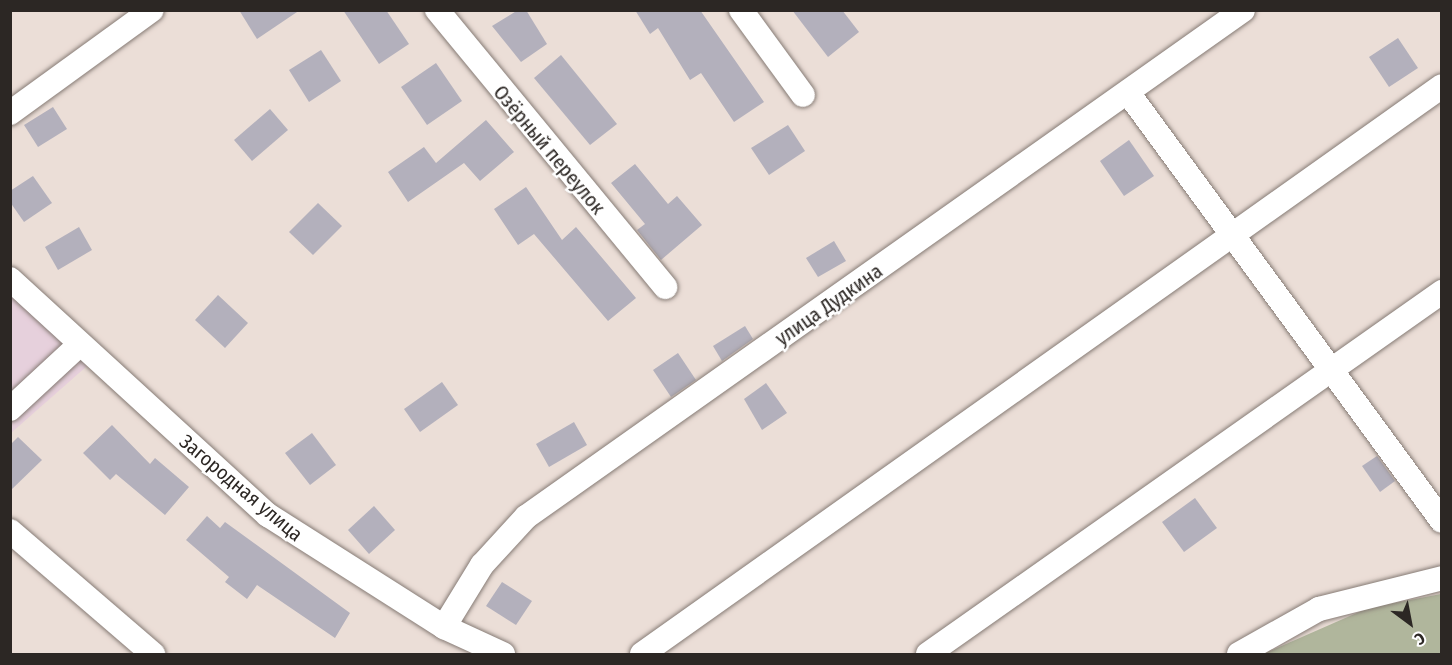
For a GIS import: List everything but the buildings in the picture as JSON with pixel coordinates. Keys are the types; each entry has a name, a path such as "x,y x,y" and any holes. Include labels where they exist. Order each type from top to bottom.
{"street":[{"path":"10,114 152,10"},
{"name":"Озёрный переулок","path":"437,10 665,287"},
{"path":"741,10 803,95"},
{"name":"улица Дудкина","path":"444,627 482,565 526,518 1129,94 1243,10"},
{"path":"642,654 1442,86"},
{"path":"1129,94 1331,370 1438,510"},
{"name":"Загородная улица","path":"10,279 78,346 268,515 444,627 503,654"},
{"path":"928,654 1442,292"},
{"path":"10,409 78,346"},
{"path":"10,531 153,654"},
{"path":"1239,654 1319,609 1442,578"}],"shaded area":[{"path":"10,293 87,366 11,433 10,433"}],"green space":[{"path":"1441,594 1441,654 1263,654 1368,608"}]}
